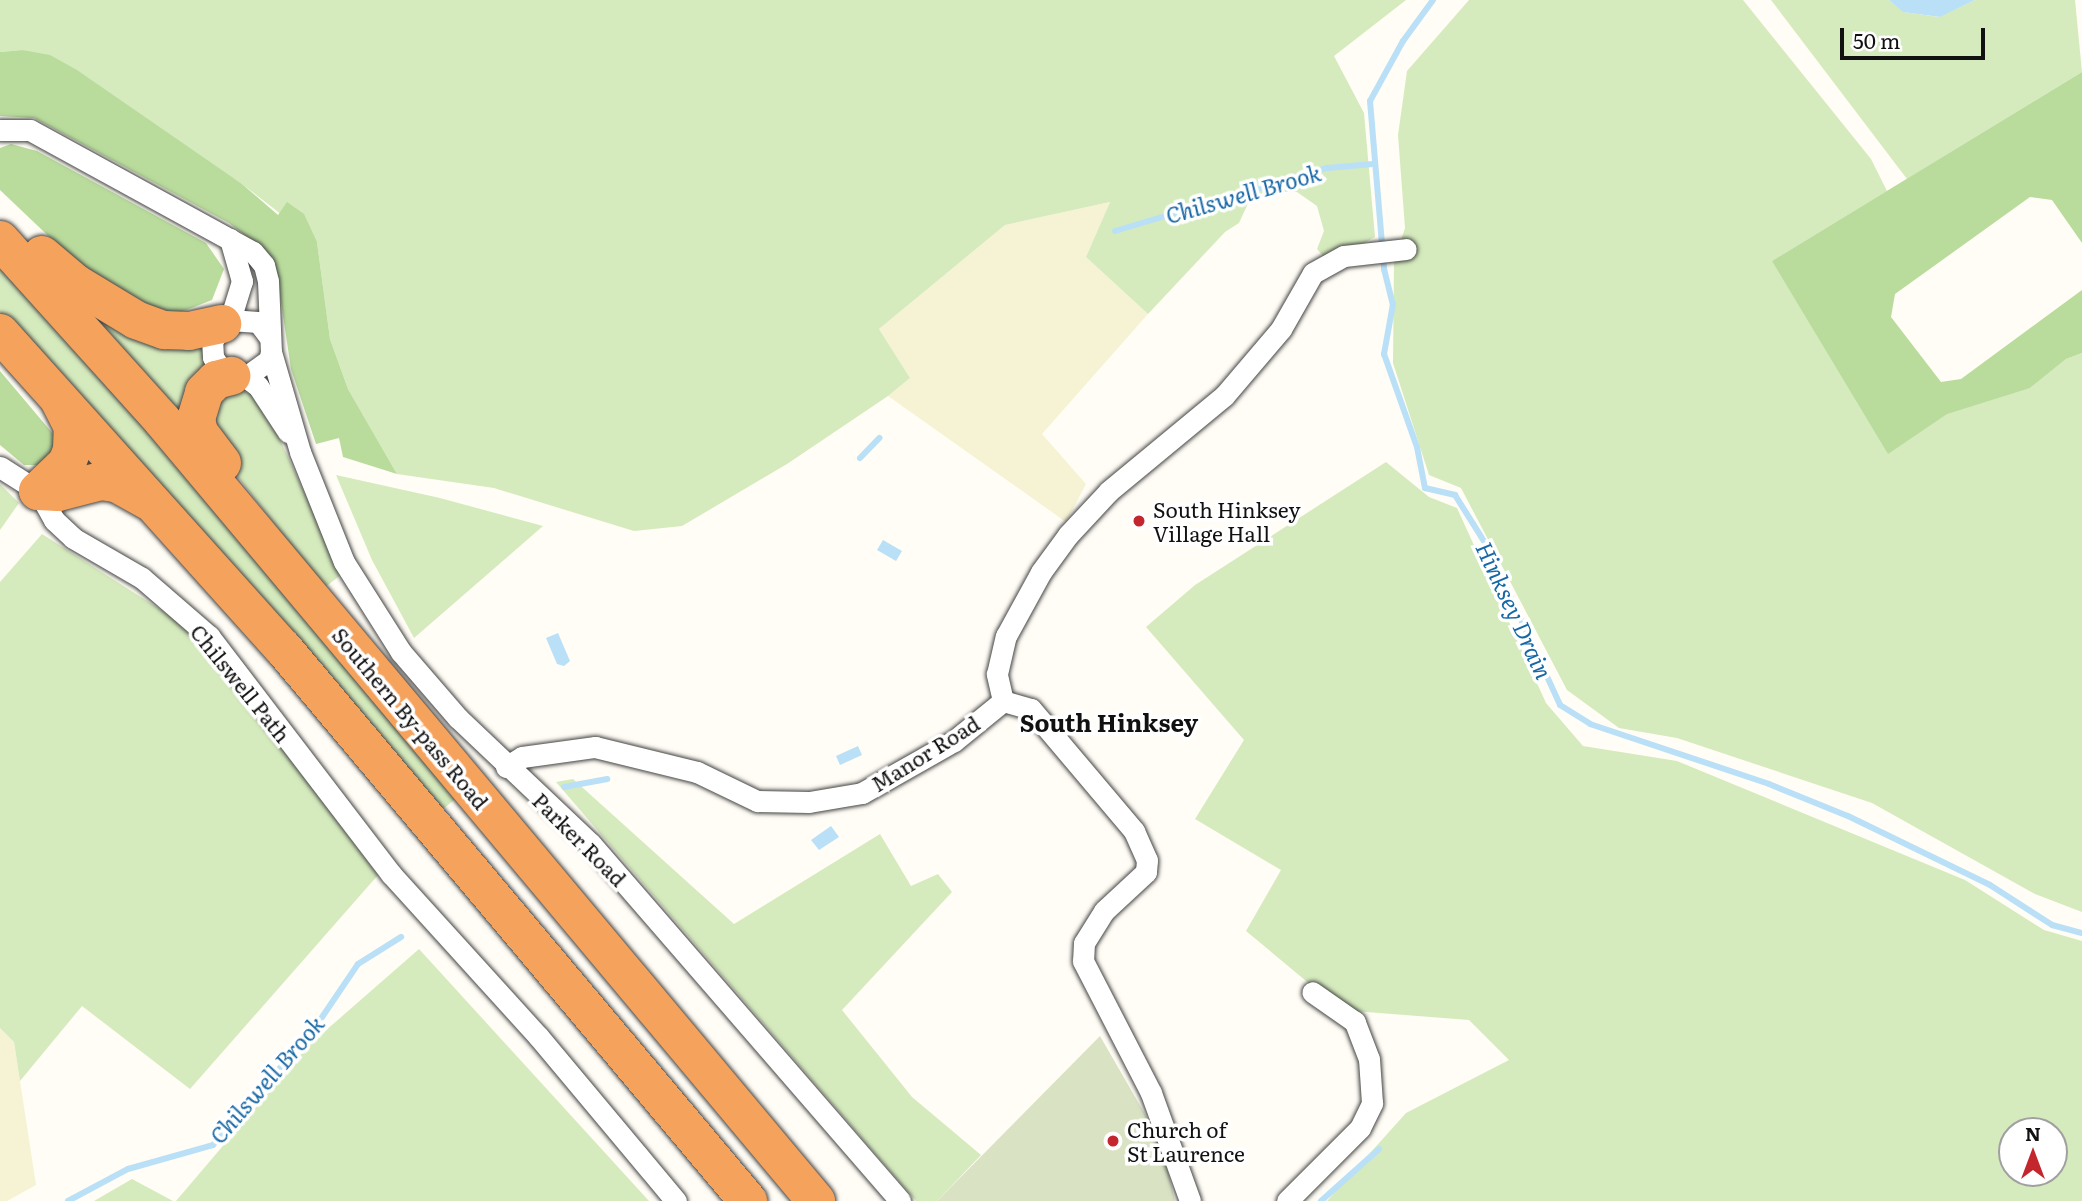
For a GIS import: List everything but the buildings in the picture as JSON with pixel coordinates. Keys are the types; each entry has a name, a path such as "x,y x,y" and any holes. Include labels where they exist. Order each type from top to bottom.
{"highway":[{"path":"0,220 75,283 136,320 164,330 189,331 226,322"},
{"name":"Southern By-pass Road","path":"0,240 162,420 816,1201"},
{"path":"0,333 170,517 748,1201"},
{"path":"239,377 216,380 204,392 196,419 200,433 240,488 285,567"},
{"path":"38,491 67,463 72,450 73,427 57,394"},
{"path":"38,491 116,483 138,493 170,517"}],"street":[{"name":"Parker Road","path":"0,130 30,130 230,239 264,265 271,345 300,452 344,562 373,613 458,718 506,767 591,844 900,1201"},
{"path":"226,322 258,322 271,345 264,368 239,377 213,357 212,340 226,322 242,281 230,239"},
{"path":"1190,1201 1151,1093 1083,961 1084,943 1104,911 1146,872 1147,860 1134,831 1031,709 1003,701 997,674 1006,636 1041,572 1068,534 1109,491 1224,396 1281,329 1313,273 1344,256 1390,250"},
{"name":"Parker Road","path":"239,377 268,399 300,452"},
{"path":"0,467 38,491"},
{"name":"Chilswell Path","path":"38,491 54,520 73,538 142,578 209,636 391,874 538,1036 676,1201"},
{"name":"Manor Road","path":"506,767 522,757 595,747 697,772 757,801 809,802 862,793 954,741 1003,701"},
{"path":"1287,1201 1370,1114 1369,1059 1354,1022 1312,992"}],"shaded area":[{"path":"1110,202 1086,257 1148,314 1042,434 1086,484 1066,522 888,396 910,378 879,329 1005,225"},
{"path":"0,1028 14,1042 36,1185 7,1201 0,1201"}],"green space":[{"path":"0,0 1406,0 1334,56 1364,113 1375,237 1329,263 1317,249 1324,231 1317,206 1297,192 1268,192 1250,199 1239,223 1225,232 1148,314 1086,257 1110,202 1005,225 879,329 910,378 888,396 787,464 682,526 634,531 494,488 397,474 348,389 330,339 317,242 242,184 22,50 0,52"},
{"path":"1469,0 1743,0 1871,159 1887,191 1772,261 1947,406 2030,388 2066,359 2082,353 2082,912 2035,894 1872,803 1677,738 1619,728 1567,690 1461,488 1429,475 1393,363 1394,262 1405,228 1398,135 1407,71"},
{"path":"1771,0 1889,0 1904,12 1939,17 1975,0 2075,0 2082,72 1907,179"},
{"path":"22,50 50,55 77,70 242,184 278,215 287,202 304,214 317,242 330,339 348,389 397,474 343,457 339,438 316,444 291,369 277,275 258,245 229,223 34,118 0,116 0,52"},
{"path":"2082,72 2082,243 2052,200 2030,197 1895,294 1891,317 1941,382 1961,379 2082,290 2082,353 2066,359 2030,388 1947,414 1888,454 1772,261"},
{"path":"11,144 37,151 206,243 224,269 212,300 181,312 160,311 81,267 0,190 0,148"},
{"path":"0,260 50,313 458,797 439,812 0,312"},
{"path":"74,293 201,348 209,369 179,411 175,414"},
{"path":"0,371 54,435 54,450 38,465 24,465 0,445"},
{"path":"240,390 251,394 269,416 342,574 324,588 213,445 216,398"},
{"path":"1386,462 1429,497 1457,508 1546,703 1583,746 1677,761 1965,880 2044,930 2082,941 2082,1201 1327,1201 1406,1113 1509,1060 1469,1020 1341,1010 1246,931 1281,870 1195,819 1244,740 1146,627 1195,585"},
{"path":"336,475 440,498 543,526 414,638 372,560"},
{"path":"0,484 19,503 0,530"},
{"path":"42,534 191,629 378,875 190,1089 82,1006 20,1081 14,1042 0,1028 0,582"},
{"path":"573,779 734,924 880,834 911,886 938,874 952,892 842,1010 912,1097 981,1155 937,1201 916,1201 556,782"},
{"path":"419,949 649,1201 176,1201 308,1046"},
{"path":"1100,1036 1149,1121 1165,1159 1175,1201 937,1201"},
{"path":"132,1179 173,1201 94,1201"}],"water":[{"path":"1889,0 1975,0 1940,17 1903,12"},
{"path":"883,540 902,551 896,561 877,550"},
{"path":"558,633 570,661 564,666 557,664 546,638"},
{"path":"858,746 862,755 840,765 836,756"},
{"path":"831,826 839,837 819,850 811,840"}],"waterway":[{"name":"Hinksey Drain","path":"1433,0 1403,41 1370,101 1384,269 1393,304 1384,354 1417,447 1425,488 1455,495 1487,546 1560,705 1590,724 1769,784 1848,816 1990,885 2052,925 2082,933"},
{"name":"Chilswell Brook","path":"1115,231 1327,168 1373,164"},
{"name":"Chilswell Brook","path":"860,458 879,438"},
{"name":"Chilswell Brook","path":"564,787 607,779"},
{"name":"Chilswell Brook","path":"68,1201 128,1169 213,1145 314,1029 358,964 401,937"},
{"path":"1321,1201 1379,1149"}],"place":[{"name":"South Hinksey Village Hall","path":"1139,521"},
{"name":"Church of St Laurence","path":"1113,1141"}],"district":[{"name":"South Hinksey","path":"1109,722"}]}
